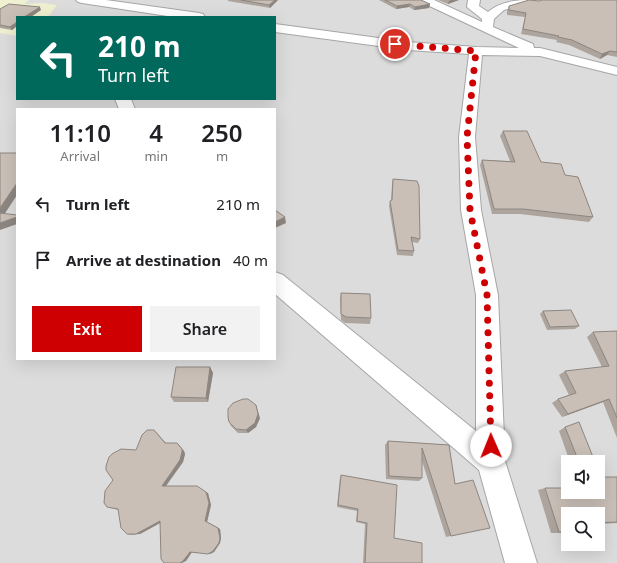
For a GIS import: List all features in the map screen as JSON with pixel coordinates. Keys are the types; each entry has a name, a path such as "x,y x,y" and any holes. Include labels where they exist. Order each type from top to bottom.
{"street":[{"path":"82,0 192,16"},
{"path":"425,0 488,24 540,52"},
{"path":"474,0 473,7 488,24"},
{"path":"488,24 500,8 527,0"},
{"path":"101,3 102,16"},
{"path":"276,28 386,43 476,51 540,52 617,71"},
{"path":"476,51 467,137 470,210 487,295 491,461 521,563"},
{"path":"276,282 491,461"}],"shaded area":[{"path":"0,0 617,0 617,563 0,563"}],"green space":[{"path":"0,0 29,0 24,4 42,3 57,5 49,16 16,16 16,36 0,33"}],"building":[{"path":"241,0 275,0 269,5"},
{"path":"385,0 421,0 430,4 415,7 410,4 397,6"},
{"path":"529,0 617,0 617,52 610,51 602,54 572,40 523,29 526,13 509,10 509,6"},
{"path":"9,4 40,7 26,16 16,16 16,23 10,27 0,25 0,9"},
{"path":"503,131 527,131 541,162 561,164 565,175 578,177 593,217 523,209 494,209 482,160 515,162"},
{"path":"0,153 16,153 16,184 0,208"},
{"path":"393,179 417,181 419,186 420,239 411,237 414,251 398,250 390,201 392,200"},
{"path":"276,211 285,217 276,222"},
{"path":"0,213 16,215 16,217 0,223"},
{"path":"341,293 370,294 371,318 346,317 341,314"},
{"path":"571,310 579,326 550,327 543,311"},
{"path":"617,331 617,418 609,399 568,414 558,399 576,393 565,371 609,366 593,332"},
{"path":"176,367 210,367 206,398 171,397"},
{"path":"243,399 248,399 256,405 258,414 255,423 246,430 236,429 229,422 228,417 228,409 233,403"},
{"path":"579,422 592,455 576,455 565,427"},
{"path":"147,430 154,430 165,443 177,443 182,449 180,460 162,486 197,486 206,492 209,503 205,521 218,528 220,538 219,543 213,551 208,554 190,552 180,563 164,563 161,559 160,521 136,534 127,534 121,528 118,509 107,507 104,503 105,491 113,480 106,470 109,457 121,449 136,450 142,435"},
{"path":"388,441 449,445 455,484 473,480 490,528 451,536 422,448 422,478 389,476"},
{"path":"341,475 397,485 394,538 422,543 422,563 365,563 367,523 357,521 358,509 338,505"},
{"path":"605,477 617,477 617,522 605,523 605,507 561,507 561,532 559,532 545,488 561,488 561,499 605,499"}],"route":[{"path":"395,44 476,51 467,137 470,210 487,295 491,446"}]}
